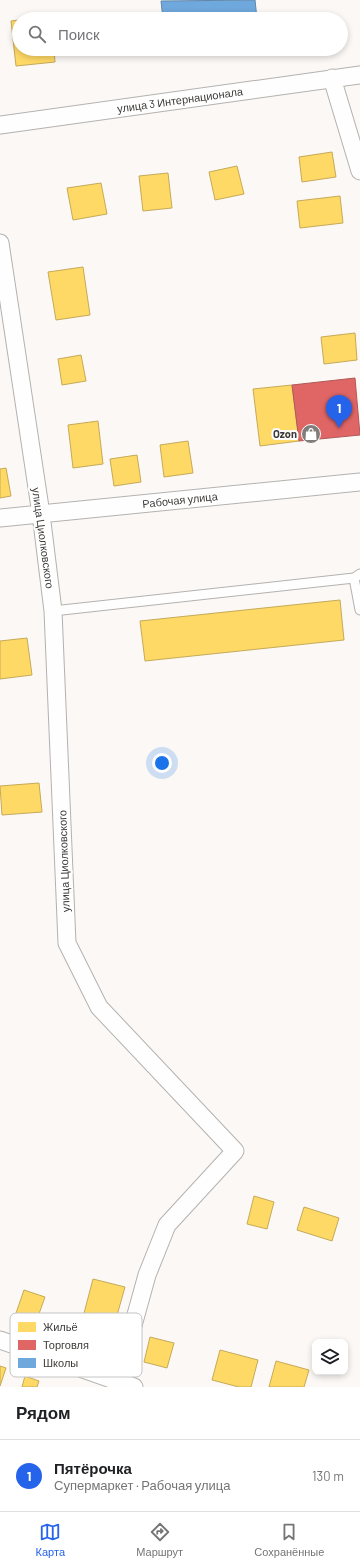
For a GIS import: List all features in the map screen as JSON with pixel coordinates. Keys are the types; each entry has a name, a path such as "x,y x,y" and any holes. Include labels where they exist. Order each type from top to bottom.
{"street":[{"name":"улица 3 Интернационала","path":"0,125 360,75"},
{"path":"332,78 360,171"},
{"name":"улица Циолковского","path":"0,243 41,514 53,611 67,943 99,1007 235,1151 167,1225 147,1275 138,1313"},
{"name":"Рабочая улица","path":"0,518 360,482"},
{"path":"0,1340 10,1344"},
{"path":"98,1377 122,1386"}],"lane":[{"path":"53,611 357,576 360,610"}],"building: Жильё":[{"path":"15,56 55,56 55,62 16,66"},
{"path":"332,152 336,177 302,182 299,157"},
{"path":"237,166 244,194 215,200 209,172"},
{"path":"168,173 172,208 143,211 139,176"},
{"path":"101,183 107,214 73,220 67,188"},
{"path":"340,196 343,223 300,228 297,201"},
{"path":"83,267 90,315 56,320 48,272"},
{"path":"355,333 357,360 324,364 321,337"},
{"path":"81,355 86,381 62,385 58,359"},
{"path":"292,385 299,441 260,446 253,389"},
{"path":"98,421 103,464 73,468 68,425"},
{"path":"188,441 193,473 164,477 160,445"},
{"path":"137,455 141,482 114,486 110,459"},
{"path":"6,468 11,496 0,498 0,469"},
{"path":"340,600 344,640 145,661 140,621"},
{"path":"27,638 32,675 0,679 0,641"},
{"path":"39,783 42,812 2,815 0,786"},
{"path":"254,1196 274,1202 267,1229 247,1224"},
{"path":"304,1207 339,1218 332,1241 297,1230"},
{"path":"93,1279 125,1287 118,1313 84,1313"},
{"path":"24,1290 45,1297 39,1313 16,1313"},
{"path":"150,1337 174,1343 167,1368 144,1362"},
{"path":"220,1350 258,1360 251,1387 239,1387 212,1380"},
{"path":"276,1361 309,1370 304,1387 269,1387"},
{"path":"0,1366 6,1368 0,1386"},
{"path":"25,1377 39,1381 37,1387 22,1387"}],"building: Торговля":[{"path":"355,378 360,435 299,441 292,385"}],"building: Школы":[{"path":"255,0 256,12 162,12 161,1"}],"place":[{"name":"Пятёрочка","path":"339,428"},
{"name":"Ozon","path":"311,434"}]}
